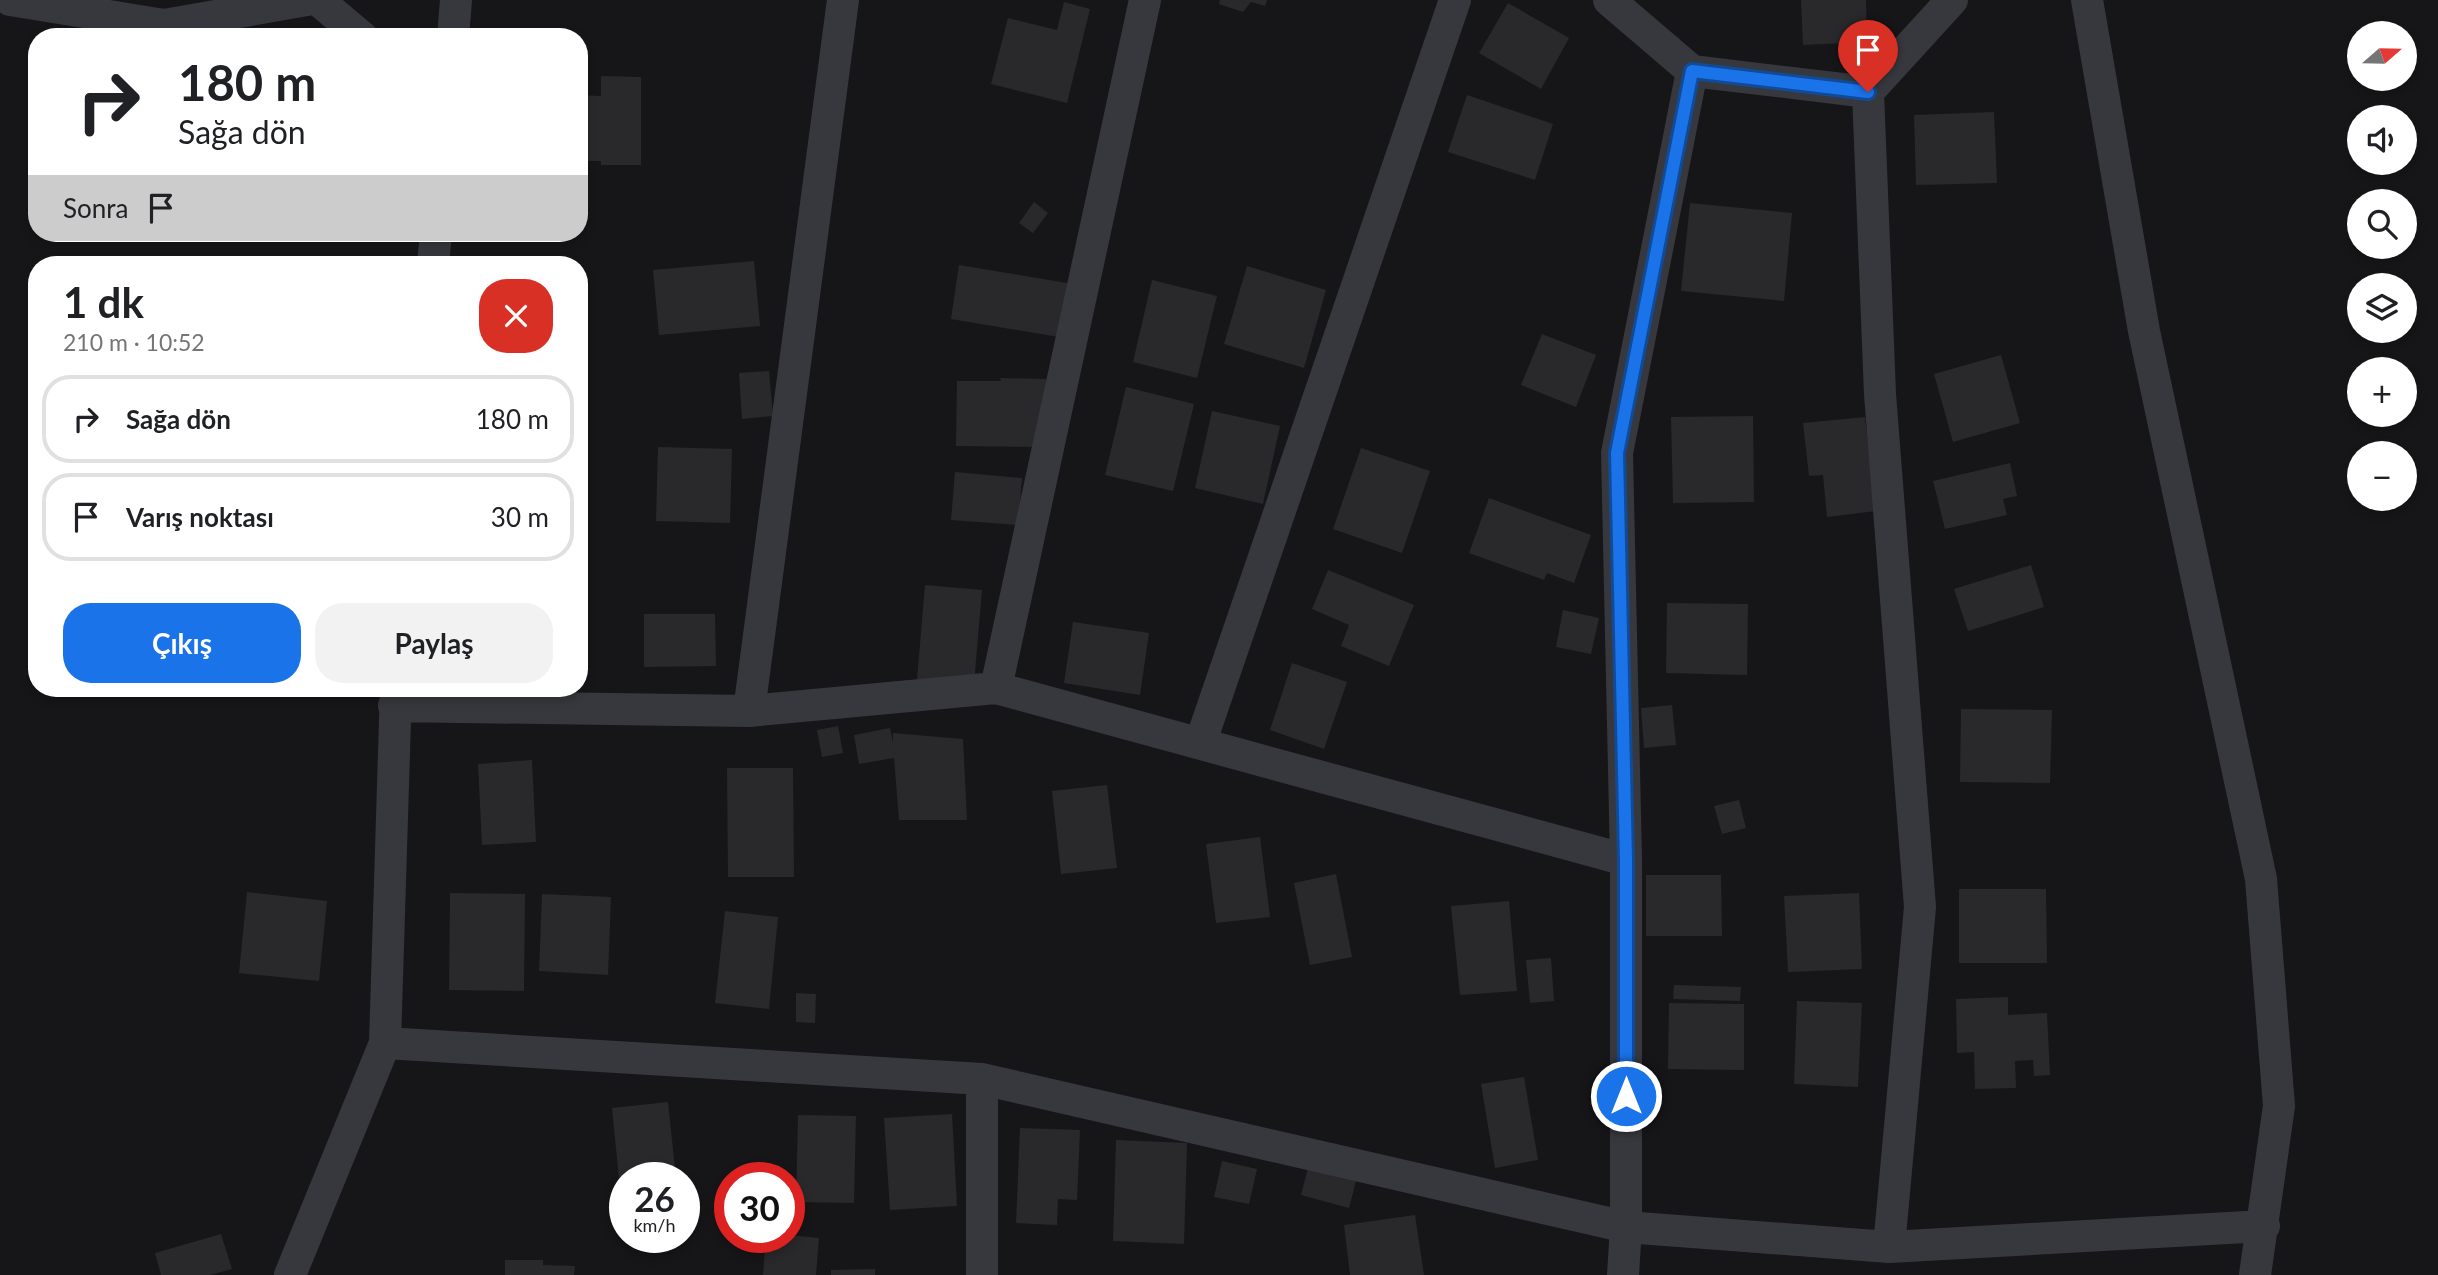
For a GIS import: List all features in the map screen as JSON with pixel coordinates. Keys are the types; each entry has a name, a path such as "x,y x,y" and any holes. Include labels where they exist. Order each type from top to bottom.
{"street":[{"path":"10,0 164,25 307,0"},
{"path":"318,0 351,28"},
{"path":"454,28 456,0"},
{"path":"749,711 843,0"},
{"path":"996,688 1145,0"},
{"path":"1201,741 1455,0"},
{"path":"1609,0 1692,71 1868,92"},
{"path":"1889,1247 1920,907 1880,394 1868,92 1952,0"},
{"path":"2087,0 2144,331 2261,879 2280,1106 2255,1275"},
{"path":"1623,1275 1626,1227 1626,860 1617,453 1692,71"},
{"path":"290,1275 385,1043 395,697 749,711 996,688 1201,741 1626,860"},
{"path":"385,1043 982,1079 1626,1227 1889,1247 2264,1226"},
{"path":"982,1079 982,1275"}],"building":[{"path":"1220,0 1267,0 1265,6 1251,2 1243,12 1219,4"},
{"path":"1801,0 1866,0 1867,42 1803,45"},
{"path":"1064,2 1090,9 1067,103 991,84 1008,18 1057,30"},
{"path":"1508,3 1569,38 1541,89 1479,53"},
{"path":"601,76 641,77 641,165 601,165 601,161 588,161 588,95 601,96"},
{"path":"1467,95 1553,124 1535,180 1448,152"},
{"path":"1994,112 1997,183 1916,185 1914,115"},
{"path":"1034,202 1048,213 1033,233 1019,223"},
{"path":"1690,203 1792,213 1784,301 1681,291"},
{"path":"754,261 760,326 659,335 653,270"},
{"path":"959,265 1073,284 1065,338 951,319"},
{"path":"1247,266 1326,290 1304,368 1224,344"},
{"path":"1152,280 1217,296 1197,378 1133,362"},
{"path":"1542,334 1596,355 1576,407 1521,385"},
{"path":"2001,355 2020,423 1953,442 1934,374"},
{"path":"769,371 773,416 742,419 739,373"},
{"path":"1000,378 1046,379 1045,447 956,446 957,381 1001,381"},
{"path":"1126,387 1194,404 1173,491 1105,475"},
{"path":"1212,411 1280,426 1263,504 1195,488"},
{"path":"1753,416 1754,502 1673,503 1671,417"},
{"path":"1865,417 1876,511 1827,517 1823,475 1809,476 1803,423"},
{"path":"658,447 732,449 730,523 656,521"},
{"path":"1361,448 1430,471 1402,553 1333,529"},
{"path":"2010,463 2017,496 2003,499 2007,515 1945,529 1933,481"},
{"path":"955,472 1022,478 1018,525 951,520"},
{"path":"1489,498 1591,535 1574,583 1547,573 1544,580 1469,553"},
{"path":"2031,565 2044,607 1968,631 1954,589"},
{"path":"1328,570 1414,605 1389,666 1341,646 1349,625 1312,609"},
{"path":"925,585 982,590 974,684 917,679"},
{"path":"1667,603 1748,604 1747,675 1666,673"},
{"path":"1563,610 1599,618 1591,654 1556,647"},
{"path":"644,614 715,614 716,666 644,667"},
{"path":"1073,622 1149,633 1140,695 1064,683"},
{"path":"1292,663 1347,682 1324,749 1270,730"},
{"path":"1672,705 1676,745 1644,748 1641,708"},
{"path":"1961,709 2052,710 2050,783 1960,782"},
{"path":"838,726 843,753 822,757 817,730"},
{"path":"890,728 893,743 893,733 963,739 967,820 899,820 894,758 859,764 854,735"},
{"path":"532,760 536,842 482,845 478,764"},
{"path":"727,768 793,768 794,877 728,877"},
{"path":"1107,785 1117,868 1061,874 1052,791"},
{"path":"1739,800 1746,828 1722,834 1714,806"},
{"path":"1260,837 1270,917 1216,923 1206,844"},
{"path":"1336,874 1352,957 1310,965 1294,883"},
{"path":"1646,875 1721,875 1722,936 1646,936"},
{"path":"1959,889 2046,889 2047,963 1959,963"},
{"path":"247,892 327,901 319,981 239,973"},
{"path":"450,893 525,894 524,991 449,990"},
{"path":"1859,893 1862,969 1788,972 1784,896"},
{"path":"542,894 611,897 608,975 539,971"},
{"path":"1509,901 1517,991 1460,995 1451,906"},
{"path":"725,911 778,917 769,1009 715,1003"},
{"path":"1551,958 1554,1001 1530,1003 1526,960"},
{"path":"1674,985 1741,987 1740,1001 1673,999"},
{"path":"796,993 816,994 815,1023 796,1022"},
{"path":"2008,997 2008,1015 2047,1013 2050,1075 2034,1076 2033,1060 2015,1061 2016,1088 1975,1089 1974,1052 1957,1053 1956,999"},
{"path":"1797,1001 1862,1003 1858,1087 1794,1084"},
{"path":"1669,1003 1744,1004 1744,1070 1668,1069"},
{"path":"1524,1077 1538,1160 1495,1168 1481,1084"},
{"path":"668,1102 674,1162 617,1162 612,1108"},
{"path":"952,1114 957,1206 890,1210 884,1118"},
{"path":"798,1115 856,1116 854,1203 805,1202 805,1162 797,1162"},
{"path":"1020,1128 1080,1130 1077,1200 1058,1199 1057,1225 1016,1223"},
{"path":"1116,1140 1187,1143 1184,1244 1113,1241"},
{"path":"1222,1161 1257,1169 1249,1204 1214,1197"},
{"path":"1308,1168 1356,1181 1349,1208 1301,1195"},
{"path":"1415,1215 1424,1275 1350,1275 1344,1225"},
{"path":"221,1234 232,1269 210,1275 161,1275 155,1253"},
{"path":"805,1237 819,1238 816,1275 763,1275 765,1253 805,1253"},
{"path":"505,1260 543,1260 543,1265 575,1266 574,1275 505,1275"},
{"path":"875,1269 875,1275 831,1275 831,1270"}],"route":[{"path":"1626,1096 1626,860 1617,453 1692,71 1868,92"}]}
